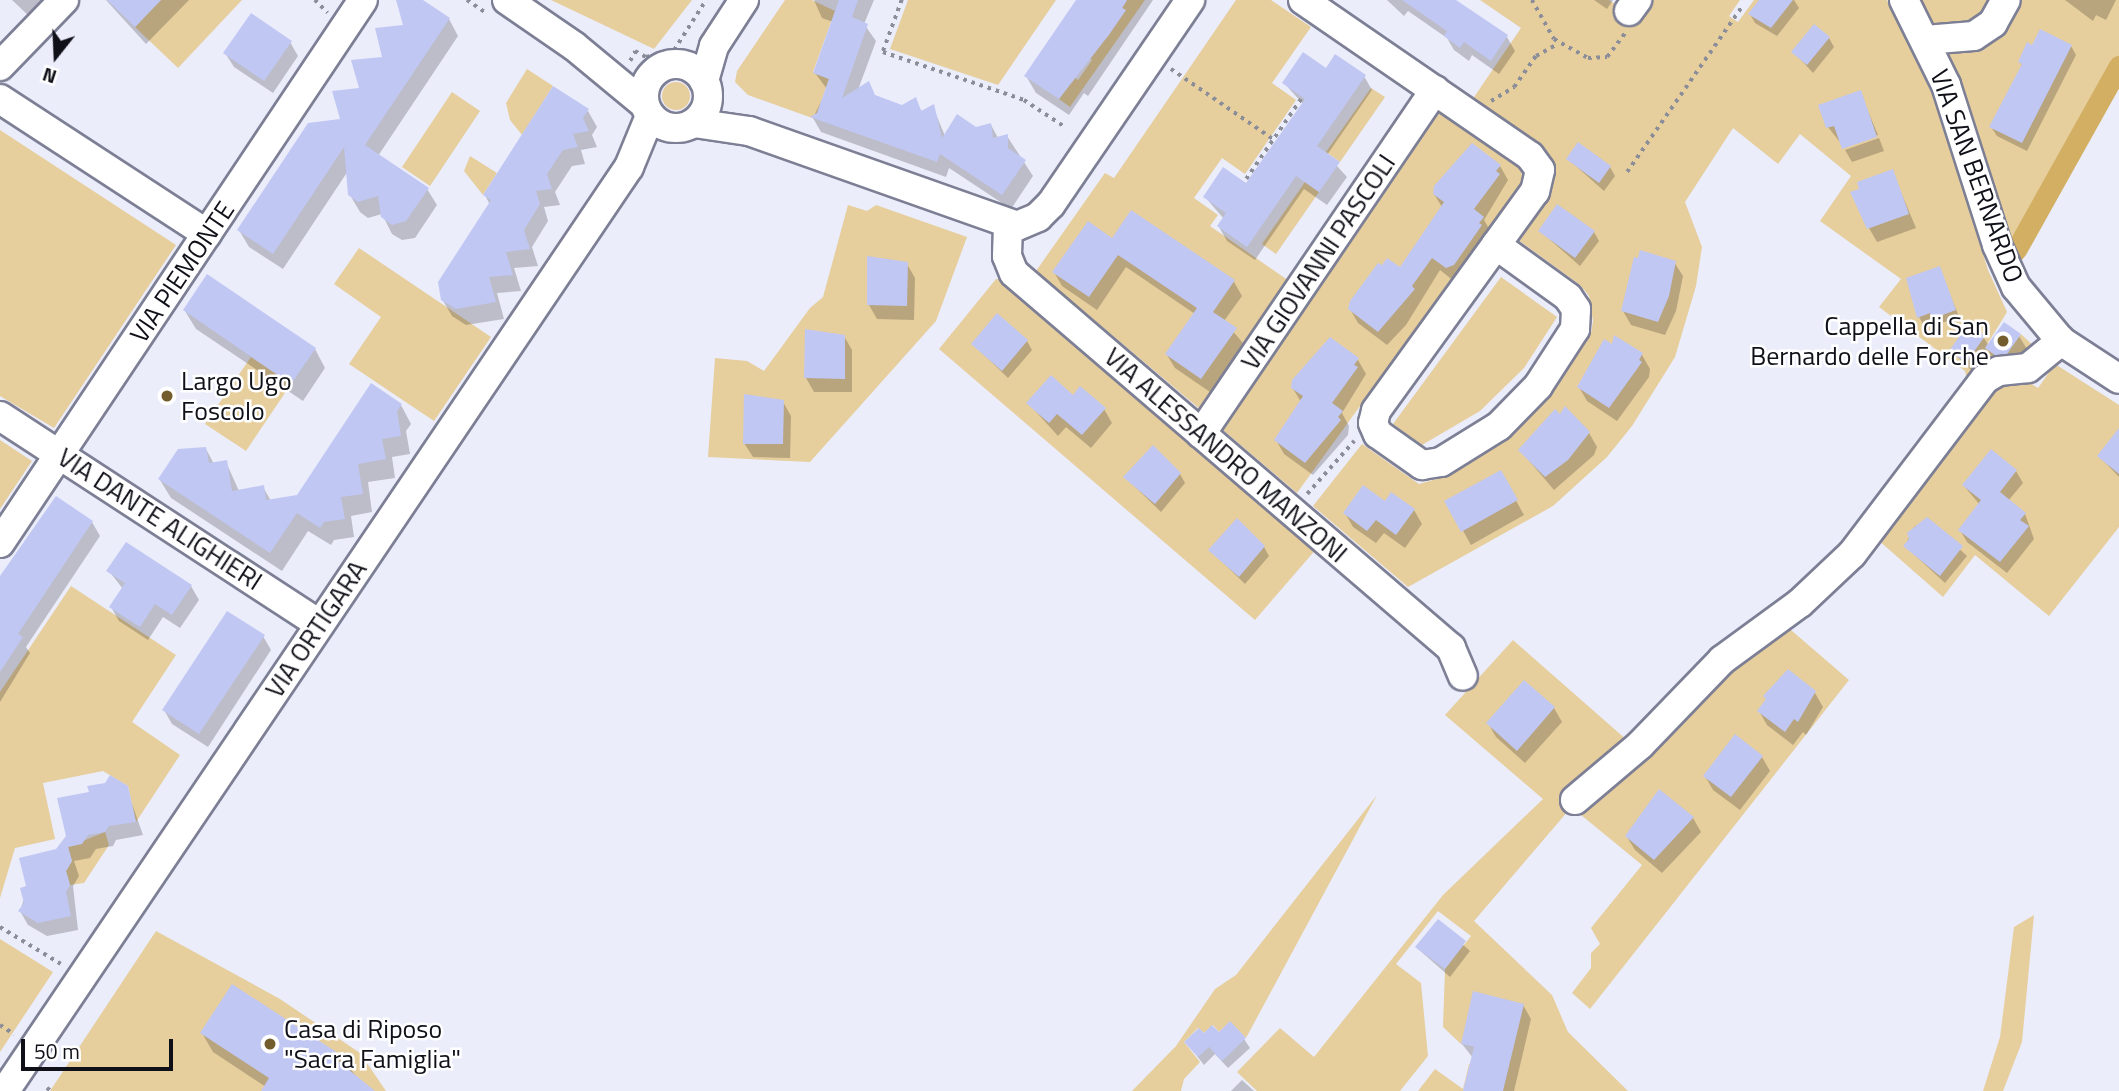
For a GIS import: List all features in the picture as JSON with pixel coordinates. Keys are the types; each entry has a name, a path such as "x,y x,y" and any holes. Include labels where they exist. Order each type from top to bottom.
{"street":[{"path":"0,66 64,0"},
{"name":"VIA PIEMONTE","path":"0,543 363,0"},
{"path":"507,0 574,46 678,109"},
{"path":"678,109 744,0"},
{"path":"714,46 667,67 644,92 678,109 749,131 1012,226 1038,217 1051,204 1190,0"},
{"path":"1303,0 1530,156 1540,170 1539,184 1373,418 1378,435 1414,462 1434,465 1486,437 1538,386 1575,329 1576,309 1564,293 1496,245"},
{"name":"VIA SAN BERNARDO","path":"1904,0 1952,102 2006,267 2022,296 2061,341 2119,379"},
{"name":"VIA SAN BERNARDO","path":"1925,40 1974,36 1993,23 2007,0"},
{"path":"574,46 620,64 689,67 678,109"},
{"name":"VIA GIOVANNI PASCOLI","path":"1201,434 1435,90"},
{"path":"0,99 207,234"},
{"name":"VIA ORTIGARA","path":"5,1091 629,167 678,109"},
{"name":"VIA ALESSANDRO MANZONI","path":"1012,226 1007,256 1014,273 1451,648 1464,676"},
{"path":"1575,800 1645,740 1722,660 1800,603 1852,554 1985,379 1998,371 2028,368 2061,341"},
{"name":"VIA DANTE ALIGHIERI","path":"0,416 61,453 319,624"}],"path":[{"path":"902,0 883,52 1024,100 1065,127"},
{"path":"1532,0 1546,30 1559,44 1588,58 1607,57 1628,29 1633,5"},
{"path":"1627,172 1741,8"},
{"path":"1468,113 1510,91 1532,59 1559,44"},
{"path":"1152,56 1273,139"},
{"path":"1246,179 1301,99"},
{"path":"1293,513 1373,418"},
{"path":"0,927 66,967"},
{"path":"0,1026 18,1037"}],"shaded area":[{"path":"161,0 242,0 178,68 135,27"},
{"path":"551,0 692,0 654,49"},
{"path":"785,0 812,0 835,11 813,72 829,79 815,119 748,95 735,82 737,71"},
{"path":"908,0 1056,0 998,85 890,49"},
{"path":"1127,0 1145,0 1070,107 1059,99 1074,77 1078,80 1092,60 1088,56 1108,36 1125,11 1122,8"},
{"path":"1236,0 1271,0 1311,27 1272,83 1296,100 1245,174 1222,158 1194,198 1218,215 1210,226 1289,281 1201,410 1036,271 1105,173 1114,178"},
{"path":"1480,0 1609,0 1619,7 1614,15 1628,24 1645,0 1740,0 1729,16 1738,22 1754,0 1887,0 1934,98 1988,270 2007,312 1985,348 2002,360 2021,334 2037,349 1967,380 1965,371 1879,307 1901,279 1820,221 1851,176 1800,134 1778,164 1733,128 1685,202 1702,247 1696,286 1675,357 1632,426 1607,457 1553,506 1408,587 1313,506 1362,444 1419,484 1440,478 1493,449 1550,396 1591,333 1593,321 1589,296 1580,285 1514,237 1553,181 1555,170 1551,159 1470,103 1521,28"},
{"path":"1917,0 1999,0 1986,19 1934,33"},
{"path":"2016,0 2119,0 2119,79 2015,264 1941,47"},
{"path":"527,69 553,86 522,135 510,120 506,103"},
{"path":"676,82 686,86 690,96 686,106 676,110 666,106 662,96 666,86"},
{"path":"1371,88 1385,97 1340,162 1326,152"},
{"path":"452,92 480,111 430,186 402,167"},
{"path":"1440,110 1518,164 1524,180 1297,493 1223,430"},
{"path":"0,130 176,245 54,428 0,396"},
{"path":"470,156 497,173 483,195 464,171"},
{"path":"1305,182 1319,192 1276,254 1262,244"},
{"path":"848,205 867,211 876,205 967,237 936,321 810,462 708,457 715,358 747,361 764,371 810,308 823,297"},
{"path":"359,248 491,337 434,421 349,364 381,317 334,284"},
{"path":"1501,277 1557,317 1524,368 1480,411 1422,445 1393,424"},
{"path":"996,279 1008,280 1318,547 1255,620 939,349"},
{"path":"251,357 291,384 246,451 205,424"},
{"path":"2055,364 2119,405 2119,527 2049,616 1975,555 1943,597 1877,539 1984,389 2020,377 2038,388"},
{"path":"0,440 32,461 0,509"},
{"path":"71,586 176,655 132,722 180,755 136,822 128,786 103,771 43,783 55,839 15,848 0,898 0,692"},
{"path":"1784,624 1849,680 1590,1009 1572,993 1591,968 1591,953 1600,944 1591,928 1642,865 1575,810 1721,671"},
{"path":"1513,640 1628,741 1474,921 1552,995 1568,1032 1628,1091 1418,1091 1435,1069 1463,1089 1469,1064 1482,1067 1486,1050 1461,1044 1443,1027 1445,969 1471,936 1438,911 1396,964 1421,983 1428,1056 1400,1091 1257,1091 1237,1072 1280,1028 1314,1057 1443,895 1543,799 1445,715"},
{"path":"1377,795 1246,1038 1230,1022 1219,1032 1213,1025 1204,1033 1198,1028 1184,1042 1200,1062 1184,1079 1181,1091 1132,1091 1176,1046 1215,989 1236,975"},
{"path":"105,832 109,845 84,883 70,885 66,871 72,861 68,847"},
{"path":"2034,915 2022,1042 2003,1091 1983,1091 2000,1037 2014,927"},
{"path":"156,931 280,999 360,1053 386,1091 50,1091"},
{"path":"0,939 53,972 0,1052"}],"building":[{"path":"107,0 161,0 135,27"},
{"path":"396,0 423,0 450,18 365,145 429,188 406,221 392,225 381,217 378,196 358,202 348,195 344,147 273,254 237,230 308,123 340,119 332,91 359,88 351,60 382,57 375,28 403,25"},
{"path":"839,0 858,0 852,17 868,24 842,98 869,81 875,95 902,105 916,97 921,111 934,104 942,138 957,114 976,127 991,123 993,138 1008,134 1008,148 1026,160 1002,195 940,154 937,162 810,117 817,113 829,79 813,73"},
{"path":"1076,0 1127,0 1122,8 1126,10 1059,99 1024,76"},
{"path":"1402,0 1456,0 1508,35 1491,61 1464,42 1460,48 1444,36 1447,31"},
{"path":"1759,0 1793,0 1771,28 1748,14"},
{"path":"251,13 292,41 264,81 223,53"},
{"path":"1814,24 1830,37 1807,65 1791,52"},
{"path":"2040,29 2072,45 2022,143 1989,127 2022,64 2018,62 2027,42 2032,45"},
{"path":"1303,52 1326,68 1335,54 1366,75 1317,146 1340,162 1319,192 1296,176 1247,247 1217,226 1226,213 1203,197 1223,167 1246,183 1305,99 1282,83"},
{"path":"553,86 589,109 583,118 589,131 573,134 578,147 563,150 547,174 552,189 536,191 540,204 524,230 530,249 506,252 513,275 489,277 496,302 456,309 441,300 438,282 491,200 483,195"},
{"path":"1861,90 1877,137 1842,149 1834,126 1826,128 1818,105"},
{"path":"1578,142 1611,166 1599,183 1566,159"},
{"path":"1472,143 1501,165 1496,171 1500,174 1474,209 1484,217 1479,223 1482,225 1454,265 1446,268 1432,258 1412,286 1415,289 1378,332 1348,309 1350,301 1378,263 1382,265 1387,258 1400,267 1444,202 1433,194 1434,186"},
{"path":"1893,169 1909,214 1867,229 1850,192 1859,189 1857,182"},
{"path":"1557,204 1595,231 1575,258 1538,231"},
{"path":"1131,210 1235,280 1213,312 1237,328 1201,379 1165,354 1197,308 1118,255 1089,297 1052,272 1088,221 1112,238"},
{"path":"1640,250 1676,261 1669,296 1658,322 1621,311 1634,257 1638,258"},
{"path":"867,256 908,262 907,306 867,305"},
{"path":"1940,266 1956,310 1932,319 1930,313 1917,318 1906,278"},
{"path":"207,274 316,348 291,384 183,310"},
{"path":"997,313 1028,340 1002,371 971,344"},
{"name":"Cappella di San Bernardo delle Forche","path":"2004,322 2021,334 2007,354 1995,355 1985,348"},
{"path":"1968,324 1985,336 1966,363 1949,351"},
{"path":"805,329 845,335 845,379 804,378"},
{"path":"1614,335 1643,353 1639,360 1642,362 1609,408 1577,387 1604,339 1612,344"},
{"path":"1330,337 1359,358 1354,365 1358,367 1332,403 1343,411 1338,417 1341,420 1305,463 1274,440 1303,396 1291,388 1292,380"},
{"path":"1051,375 1073,395 1080,386 1106,408 1082,435 1057,414 1049,423 1026,403"},
{"path":"371,383 402,404 397,411 401,436 382,439 386,459 358,464 363,494 341,497 345,519 324,522 320,528 297,513 270,553 158,479 178,449 206,447 209,463 227,460 232,491 264,485 266,500 297,495"},
{"path":"744,394 784,400 783,444 743,444"},
{"path":"1565,406 1590,432 1568,460 1545,477 1518,450 1555,409 1560,414"},
{"path":"2119,428 2119,474 2097,456"},
{"path":"1153,445 1181,473 1155,504 1123,477"},
{"path":"1991,449 2017,470 2000,492 2026,513 2020,520 2029,526 2000,562 1958,530 1981,500 1962,485"},
{"path":"1501,470 1518,500 1461,532 1444,501"},
{"path":"1363,485 1385,501 1391,492 1415,509 1396,535 1376,520 1367,531 1343,513"},
{"path":"56,496 93,521 18,634 23,637 0,672 0,576"},
{"path":"1927,517 1963,546 1940,576 1903,546 1909,539 1907,533"},
{"path":"1237,518 1265,546 1239,577 1208,550"},
{"path":"126,542 192,585 172,615 155,604 140,627 109,607 125,583 106,571"},
{"path":"227,611 265,635 199,734 162,710"},
{"path":"1788,669 1816,691 1798,722 1794,719 1785,732 1757,711 1766,699 1763,696"},
{"path":"1524,680 1555,707 1517,751 1486,723"},
{"path":"1735,734 1763,756 1731,797 1703,776"},
{"path":"110,775 128,786 136,822 109,826 105,832 88,835 82,844 68,847 72,861 66,871 70,885 66,892 71,916 38,923 18,911 24,903 20,888 26,886 19,858 56,849 66,836 57,798 89,792 87,786 105,783"},
{"path":"1659,789 1694,817 1654,860 1625,836"},
{"path":"1438,919 1466,941 1445,969 1415,947"},
{"name":"Casa di Riposo \"Sacra Famiglia\"","path":"232,984 341,1055 337,1060 375,1091 261,1091 269,1078 200,1033"},
{"path":"1473,991 1524,1004 1503,1091 1463,1091 1474,1047 1461,1044"},
{"path":"1230,1021 1246,1038 1222,1061 1209,1047 1198,1057 1184,1042 1199,1028 1204,1033 1212,1025 1219,1032"}],"waterway":[{"path":"2016,250 2119,66"}],"place":[{"name":"Cappella di San Bernardo delle Forche","path":"2003,341"},
{"name":"Largo Ugo Foscolo","path":"167,396"},
{"name":"Casa di Riposo \"Sacra Famiglia\"","path":"270,1044"}]}
